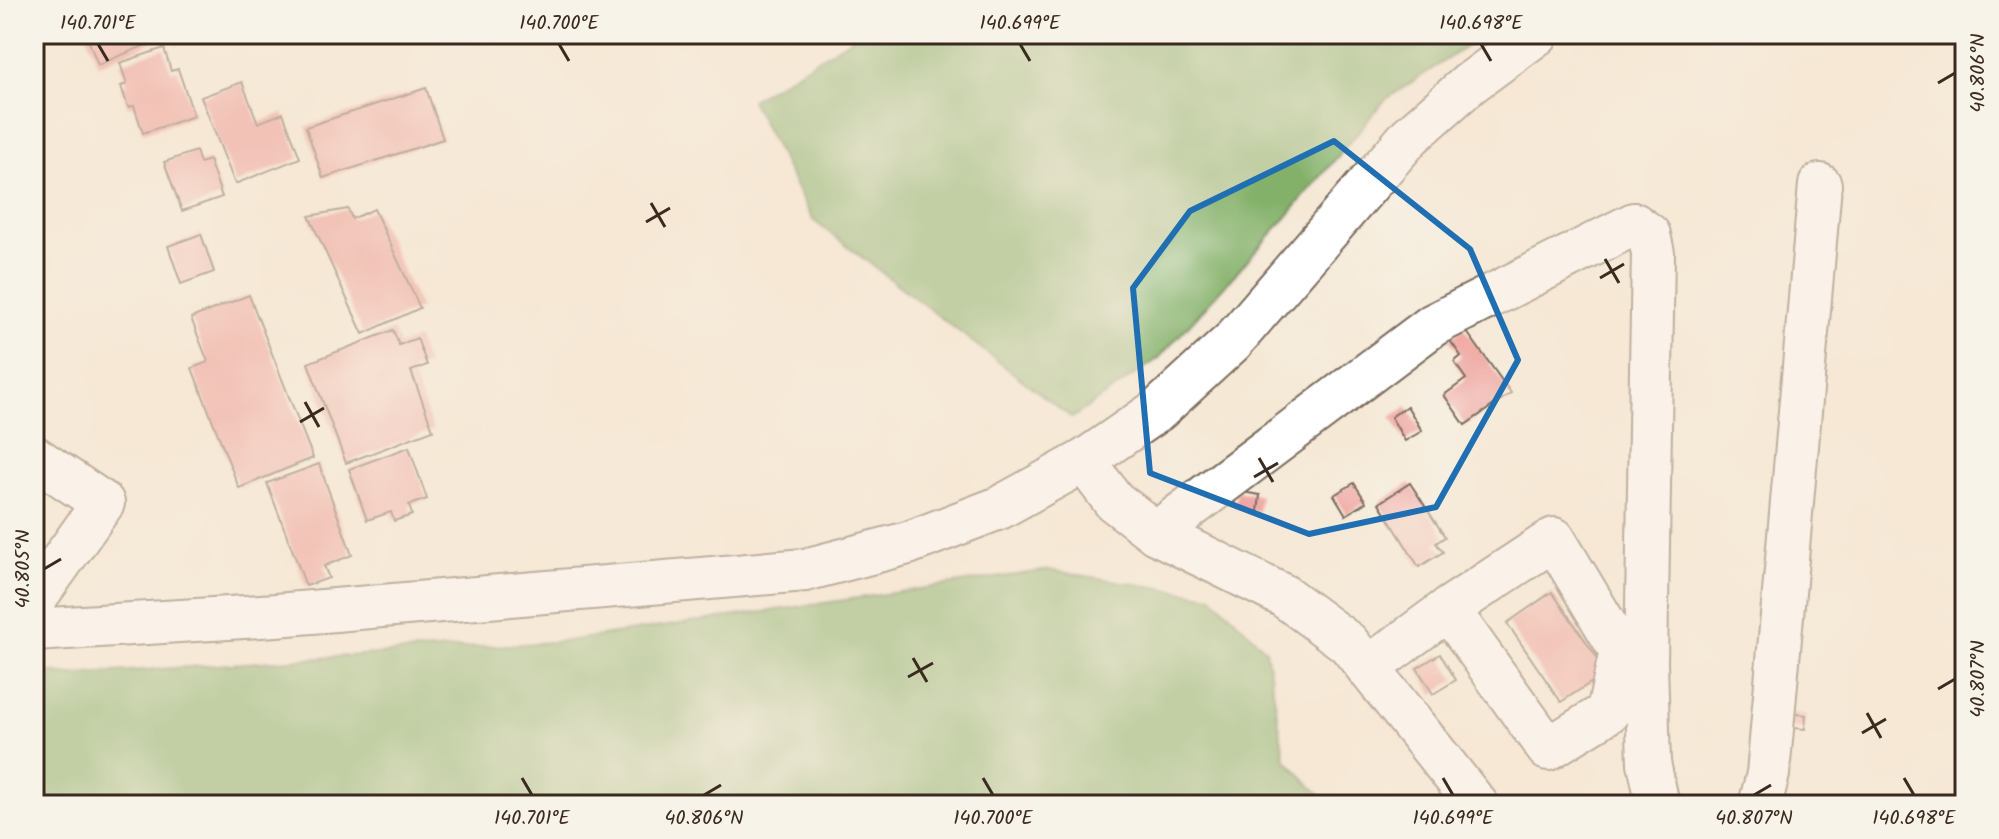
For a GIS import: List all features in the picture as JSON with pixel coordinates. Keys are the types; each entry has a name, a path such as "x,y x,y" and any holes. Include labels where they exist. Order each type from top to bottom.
{"street":[{"path":"34,630 276,615 805,570 908,543 999,508 1084,461 1158,410 1232,342 1410,136 1469,84 1537,34"},
{"path":"1760,805 1768,774 1820,185"},
{"path":"1156,533 1433,325 1634,224 1649,235 1653,253 1646,663 1649,763 1658,805"},
{"path":"34,457 103,503 34,600"},
{"path":"1084,461 1114,501 1156,533 1284,596 1348,643 1477,805"},
{"path":"1368,668 1448,609 1554,539 1621,651 1608,712 1548,749 1448,609"}],"highlighted area":[{"path":"1334,141 1470,249 1518,360 1436,507 1309,534 1150,473 1133,288 1190,211"}],"green space":[{"path":"859,34 1224,34 1311,39 1312,34 1485,34 1385,100 1285,219 1159,358 1072,418 813,220 751,100"},
{"path":"1048,570 1212,596 1266,650 1285,759 1330,805 34,805 34,670 71,675 566,641"}],"building":[{"path":"86,34 164,34 165,37 98,65"},
{"path":"172,34 205,34 176,45"},
{"path":"164,48 171,71 178,69 194,116 143,133 134,106 128,107 121,86 127,84 120,63"},
{"path":"242,82 258,123 283,113 300,158 235,184 201,97"},
{"path":"426,88 443,139 323,178 306,127"},
{"path":"196,151 200,163 209,160 222,197 182,211 164,162"},
{"path":"348,209 352,219 374,209 420,308 363,334 309,216"},
{"path":"201,234 214,272 181,284 168,246"},
{"path":"249,295 313,458 239,488 192,368 208,362 191,318"},
{"path":"1464,328 1511,393 1465,425 1444,395 1466,379 1454,362 1461,356 1449,339"},
{"path":"393,330 399,345 417,338 427,365 411,371 433,430 346,463 308,363"},
{"path":"1407,406 1422,431 1405,441 1391,417"},
{"path":"409,447 427,499 409,505 412,515 394,521 391,512 367,520 349,469"},
{"path":"319,464 352,555 324,566 329,578 306,586 267,483"},
{"path":"1354,483 1366,502 1346,515 1334,495"},
{"path":"1410,483 1445,537 1436,543 1443,552 1419,567 1379,503"},
{"path":"1237,491 1260,495 1258,512 1234,507"},
{"path":"1552,592 1607,672 1561,702 1507,623"},
{"path":"1440,654 1456,680 1433,694 1417,668"},
{"path":"1785,713 1806,715 1805,729 1783,727"}]}
